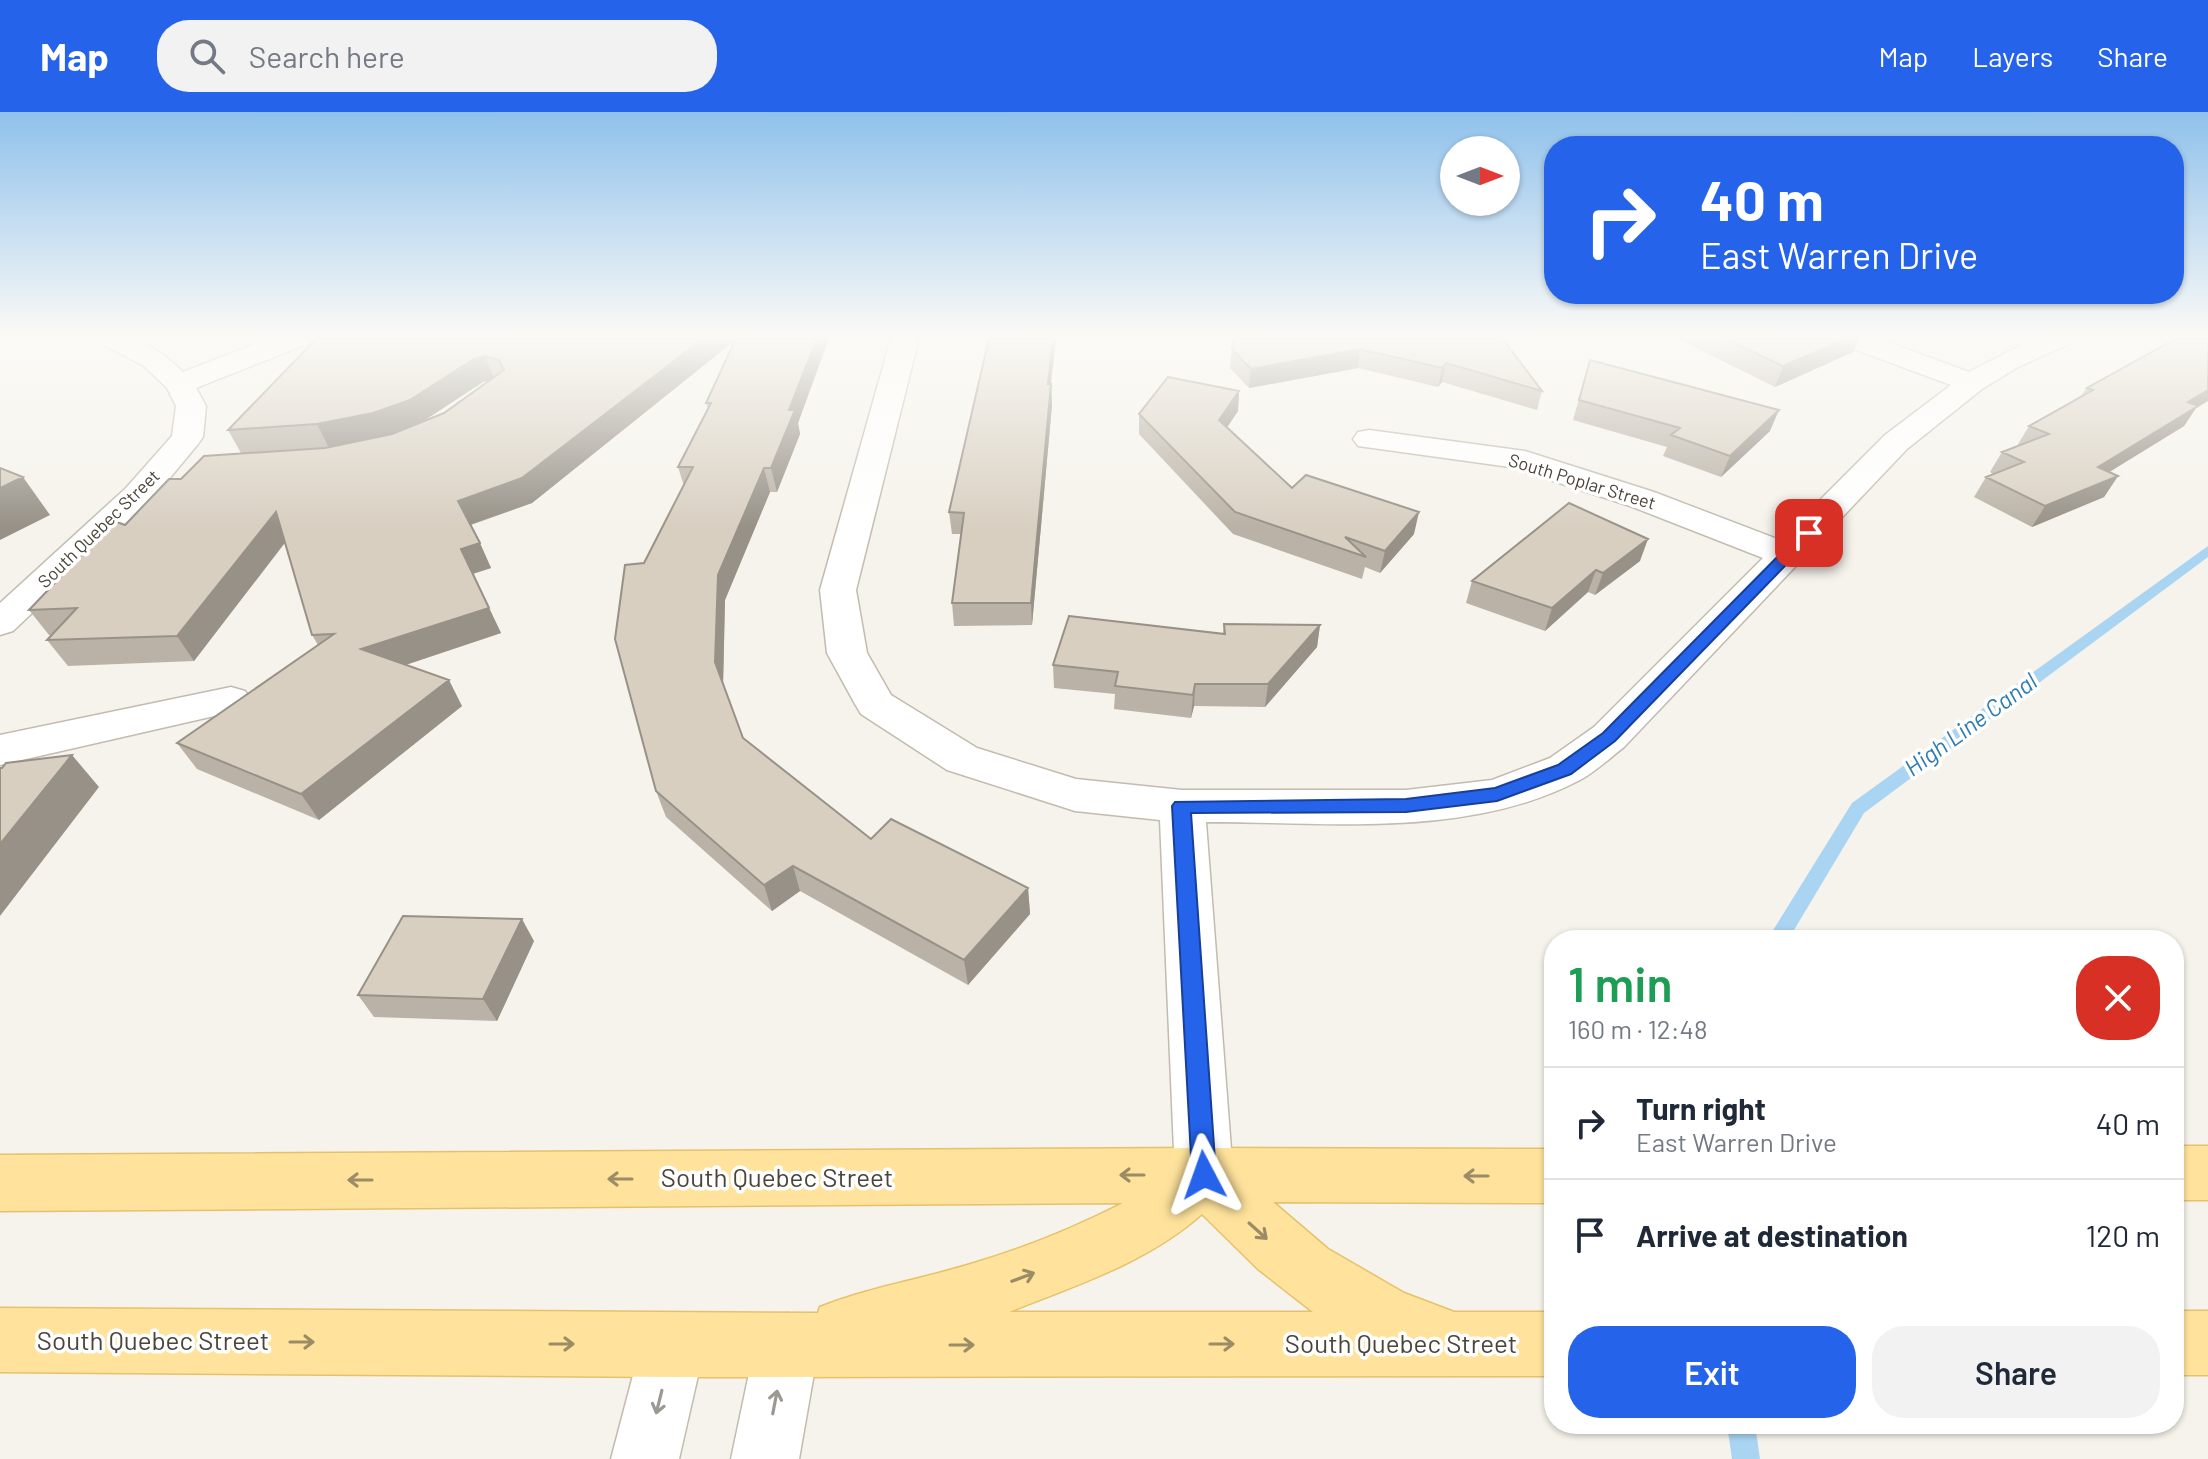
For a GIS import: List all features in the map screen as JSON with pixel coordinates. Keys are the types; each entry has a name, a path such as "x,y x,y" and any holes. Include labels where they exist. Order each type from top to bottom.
{"main road":[{"path":"2184,1173 2208,1173"},
{"name":"South Quebec Street","path":"0,1183 1204,1175 1544,1176"},
{"path":"787,1345 977,1294 1057,1264 1154,1218 1204,1175 1254,1228 1307,1272 1351,1302 1402,1326 1465,1344"},
{"name":"South Quebec Street","path":"0,1340 673,1345 1544,1344"},
{"path":"2184,1343 2208,1343"}],"street":[{"name":"South Quebec Street","path":"0,623 162,469 187,437 191,406 188,401"},
{"path":"888,401 838,590 847,653 876,704 962,759 1075,795 1182,806 1406,806 1497,795 1565,769 1609,737 1896,442 1949,401"},
{"name":"South Poplar Street","path":"1369,439 1514,458 1642,499 1787,555"},
{"path":"162,469 206,468"},
{"path":"0,750 231,700"},
{"path":"1182,806 1204,1175"},
{"path":"645,1459 673,1345"},
{"path":"765,1459 787,1345"}],"building":[{"path":"256,401 408,401 373,413 317,424 228,430"},
{"path":"461,401 622,401 522,478 458,501 480,543 461,549 489,608 361,649 449,680 301,794 177,743 334,634 312,635 276,512 177,636 47,640 77,608 29,610 114,521 125,525 169,479 181,479 204,456 325,448 392,434 444,413"},
{"path":"793,401 789,410 795,410 771,468 764,468 718,575 715,662 743,738 871,839 891,819 1028,888 964,960 793,866 764,885 656,791 615,639 625,565 644,563 693,467 678,467 711,403 706,403"},
{"path":"975,401 1049,401 1031,603 952,603 964,513 949,512"},
{"path":"1149,401 1232,401 1219,420 1292,488 1306,475 1419,512 1385,551 1345,537 1366,557 1235,512 1139,414"},
{"path":"1582,401 1744,401 1779,410 1730,456 1671,435 1680,428"},
{"path":"2074,401 2190,401 2198,406 2098,467 2118,476 2045,506 1986,477 2024,462 2002,452 2049,434 2029,426"},
{"path":"0,468 23,477 0,488"},
{"path":"1569,503 1648,539 1603,573 1596,570 1552,608 1472,581"},
{"path":"1069,616 1225,634 1224,624 1320,625 1268,684 1195,684 1193,695 1115,686 1118,672 1053,665"},
{"path":"72,755 0,844 0,768 6,763"},
{"path":"403,916 522,919 483,999 358,995"}],"waterway":[{"name":"High Line Canal","path":"1783,930 1858,808 2208,550"},
{"name":"High Line Canal","path":"1742,1434 1746,1459"}],"route":[{"path":"1204,1175 1182,806 1406,806 1497,795 1565,769 1609,737 1809,533"}]}
